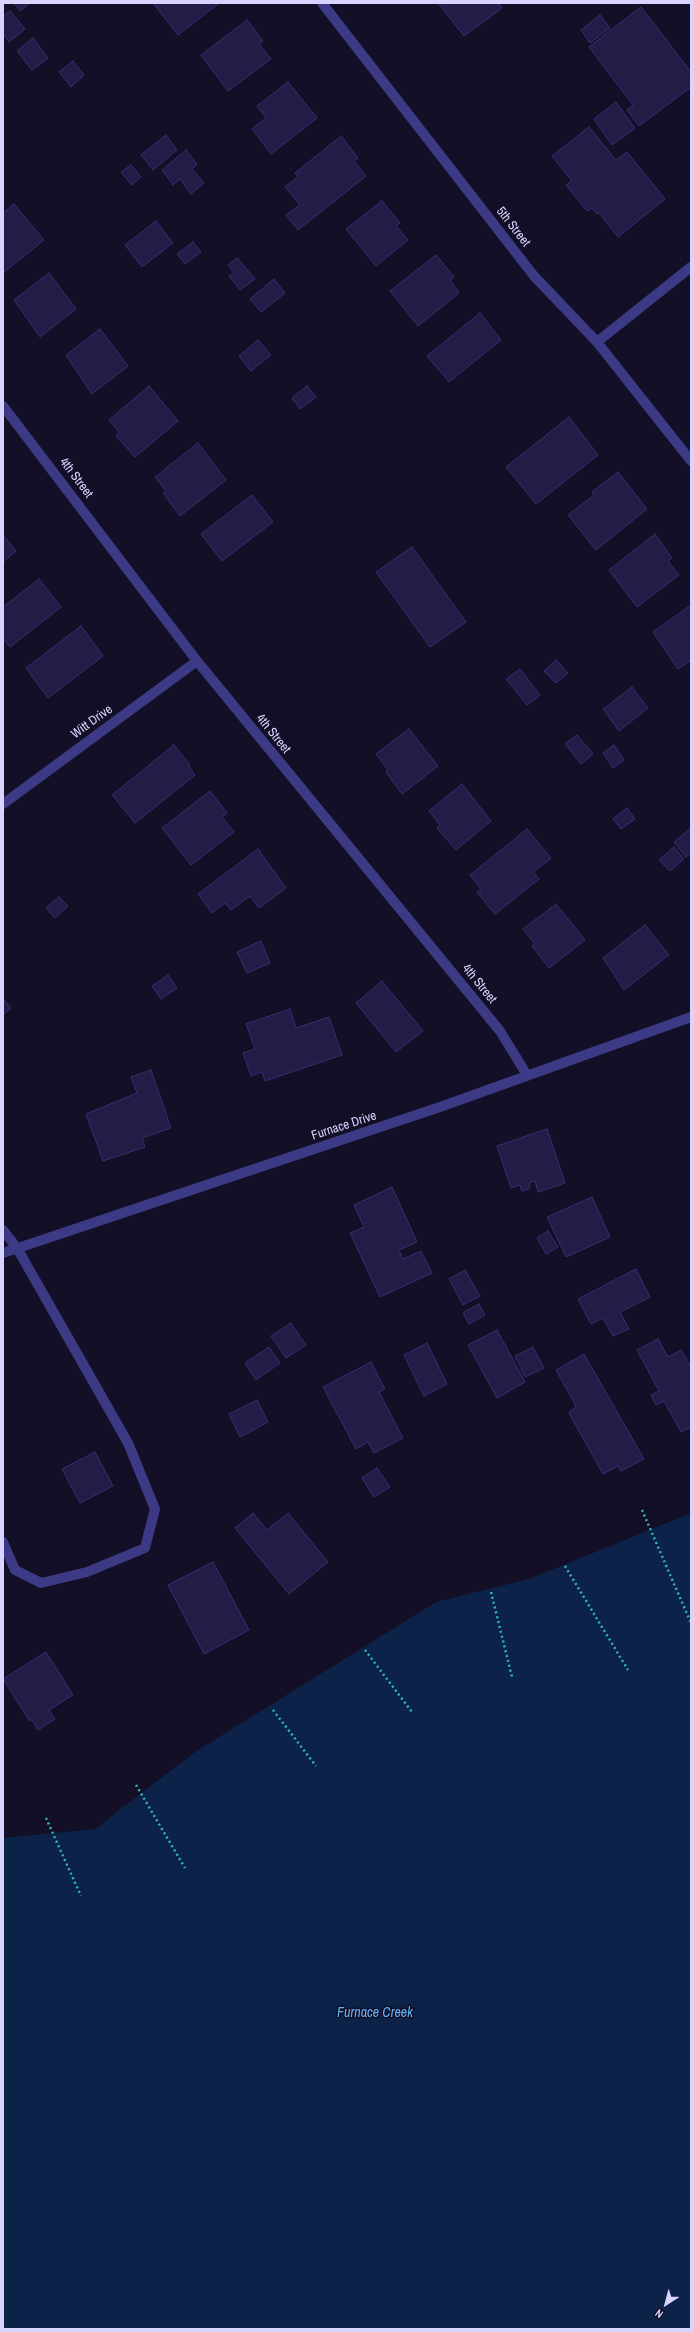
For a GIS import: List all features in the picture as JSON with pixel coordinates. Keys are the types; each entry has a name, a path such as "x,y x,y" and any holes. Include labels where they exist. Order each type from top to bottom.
{"street":[{"name":"5th Street","path":"322,3 534,276 597,342 691,461"},
{"path":"597,342 691,267"},
{"name":"4th Street","path":"3,406 197,661 500,1030 527,1075"},
{"name":"Witt Drive","path":"3,804 197,661"},
{"name":"Furnace Drive","path":"3,1253 426,1112 691,1017"},
{"path":"3,1230 17,1248 128,1443 156,1509 145,1548 87,1572 41,1583 15,1570 3,1542"}],"path":[{"path":"642,1510 691,1623"},
{"path":"565,1566 628,1670"},
{"path":"491,1592 512,1677"},
{"path":"365,1650 412,1712"},
{"path":"273,1710 316,1766"},
{"path":"136,1786 185,1868"},
{"path":"46,1818 81,1896"}],"water":[{"name":"Furnace Creek","path":"691,1513 691,2329 3,2329 3,1838 95,1829 195,1752 436,1602 529,1579"}],"building":[{"path":"14,3 30,3 20,11"},
{"path":"153,3 219,3 178,35"},
{"path":"438,3 498,3 502,8 464,36"},
{"path":"641,7 691,72 691,87 639,126 627,110 633,105 589,47"},
{"path":"10,11 25,29 9,42 3,34 3,16"},
{"path":"600,15 610,28 590,43 581,30"},
{"path":"247,20 263,41 259,44 271,59 228,91 201,55"},
{"path":"33,38 48,58 32,70 17,51"},
{"path":"73,61 84,75 71,87 59,72"},
{"path":"288,82 317,118 271,154 252,129 266,118 257,106"},
{"path":"616,102 635,128 612,145 594,119"},
{"path":"589,127 616,160 627,152 665,199 618,237 599,213 597,214 592,208 587,211 566,185 572,181 552,156"},
{"path":"166,135 177,150 153,170 141,155"},
{"path":"341,136 358,158 354,161 366,176 298,230 286,215 300,205 285,187 298,177 295,173"},
{"path":"186,150 197,164 192,169 204,183 191,194 180,179 173,185 162,170"},
{"path":"131,165 141,177 132,185 121,172"},
{"path":"382,201 400,223 396,226 408,240 376,266 346,229"},
{"path":"14,204 44,240 3,273 3,213"},
{"path":"156,221 173,243 142,267 125,245"},
{"path":"193,242 201,252 185,264 177,254"},
{"path":"436,255 454,277 450,280 459,293 418,326 390,291"},
{"path":"237,258 255,279 240,290 229,276 234,273 228,265"},
{"path":"49,273 76,309 40,337 14,300"},
{"path":"274,279 285,293 261,312 250,299"},
{"path":"480,313 501,340 449,382 427,356"},
{"path":"100,329 128,366 92,394 66,355"},
{"path":"258,340 271,355 251,371 239,356"},
{"path":"149,386 178,421 135,457 116,436 119,432 109,420"},
{"path":"307,386 316,397 300,409 292,398"},
{"path":"569,417 598,455 536,504 506,467"},
{"path":"198,443 226,480 180,516 163,493 166,491 155,477"},
{"path":"618,472 647,509 596,550 568,515 594,495 592,492"},
{"path":"252,495 273,522 222,561 201,534"},
{"path":"655,534 672,558 668,561 679,575 637,607 609,570"},
{"path":"3,535 16,551 3,562"},
{"path":"412,547 466,622 430,647 376,572"},
{"path":"39,579 61,607 10,647 3,638 3,607"},
{"path":"691,605 691,660 678,669 653,632"},
{"path":"81,626 103,656 48,698 26,668"},
{"path":"556,660 568,673 556,683 544,671"},
{"path":"520,669 540,695 527,705 506,679"},
{"path":"632,687 648,708 619,731 603,709"},
{"path":"409,729 438,766 402,794 386,772 388,770 376,754"},
{"path":"577,735 593,754 581,764 565,744"},
{"path":"174,745 190,765 189,767 195,775 135,823 112,795"},
{"path":"614,745 624,760 613,768 603,753"},
{"path":"462,784 491,821 456,850 437,828 440,825 429,811"},
{"path":"210,791 227,813 222,817 234,832 191,865 162,828"},
{"path":"627,808 635,819 621,829 613,819"},
{"path":"691,828 691,853 686,857 674,842"},
{"path":"527,829 551,858 533,872 539,879 495,914 477,892 481,889 470,875"},
{"path":"674,847 684,859 670,871 659,860"},
{"path":"258,849 286,888 259,908 250,896 231,910 225,903 212,913 198,894"},
{"path":"59,897 68,906 55,918 46,908"},
{"path":"556,904 585,940 549,968 532,946 535,944 523,929"},
{"path":"645,925 669,955 624,990 603,958"},
{"path":"261,941 270,963 247,973 237,952"},
{"path":"168,975 177,988 161,999 152,986"},
{"path":"382,981 423,1031 396,1052 356,1003"},
{"path":"3,998 11,1008 3,1015"},
{"path":"290,1009 296,1028 329,1017 342,1055 265,1081 262,1072 251,1076 243,1053 255,1049 246,1024"},
{"path":"151,1070 171,1128 142,1138 145,1147 103,1161 86,1114 137,1093 131,1077"},
{"path":"547,1129 565,1183 538,1192 535,1181 529,1183 530,1188 522,1191 520,1185 511,1188 497,1146"},
{"path":"392,1187 417,1242 399,1250 403,1259 421,1251 432,1273 380,1297 350,1233 364,1227 354,1205"},
{"path":"592,1197 610,1237 566,1257 547,1217"},
{"path":"548,1231 558,1247 546,1254 537,1238"},
{"path":"636,1269 650,1297 620,1312 629,1329 613,1336 603,1318 591,1324 578,1299"},
{"path":"465,1270 480,1296 463,1305 449,1279"},
{"path":"479,1304 485,1315 469,1324 463,1313"},
{"path":"291,1323 306,1345 286,1358 271,1336"},
{"path":"497,1330 525,1382 497,1398 468,1345"},
{"path":"658,1339 668,1357 681,1350 691,1367 691,1427 681,1432 664,1401 656,1405 651,1395 659,1391 637,1350"},
{"path":"427,1343 447,1384 424,1396 404,1355"},
{"path":"269,1347 280,1363 256,1380 245,1363"},
{"path":"533,1347 544,1368 525,1377 515,1356"},
{"path":"584,1354 644,1459 621,1471 618,1466 603,1474 569,1413 576,1406 556,1370"},
{"path":"371,1362 385,1389 379,1392 403,1438 374,1453 368,1442 356,1449 323,1387"},
{"path":"257,1400 268,1422 240,1437 229,1414"},
{"path":"95,1452 113,1486 80,1503 62,1469"},
{"path":"377,1468 390,1487 374,1497 362,1478"},
{"path":"253,1513 267,1530 288,1513 328,1562 289,1594 235,1528"},
{"path":"213,1562 249,1630 204,1654 168,1585"},
{"path":"46,1652 73,1695 49,1710 55,1719 38,1730 32,1720 29,1720 3,1679"}]}
